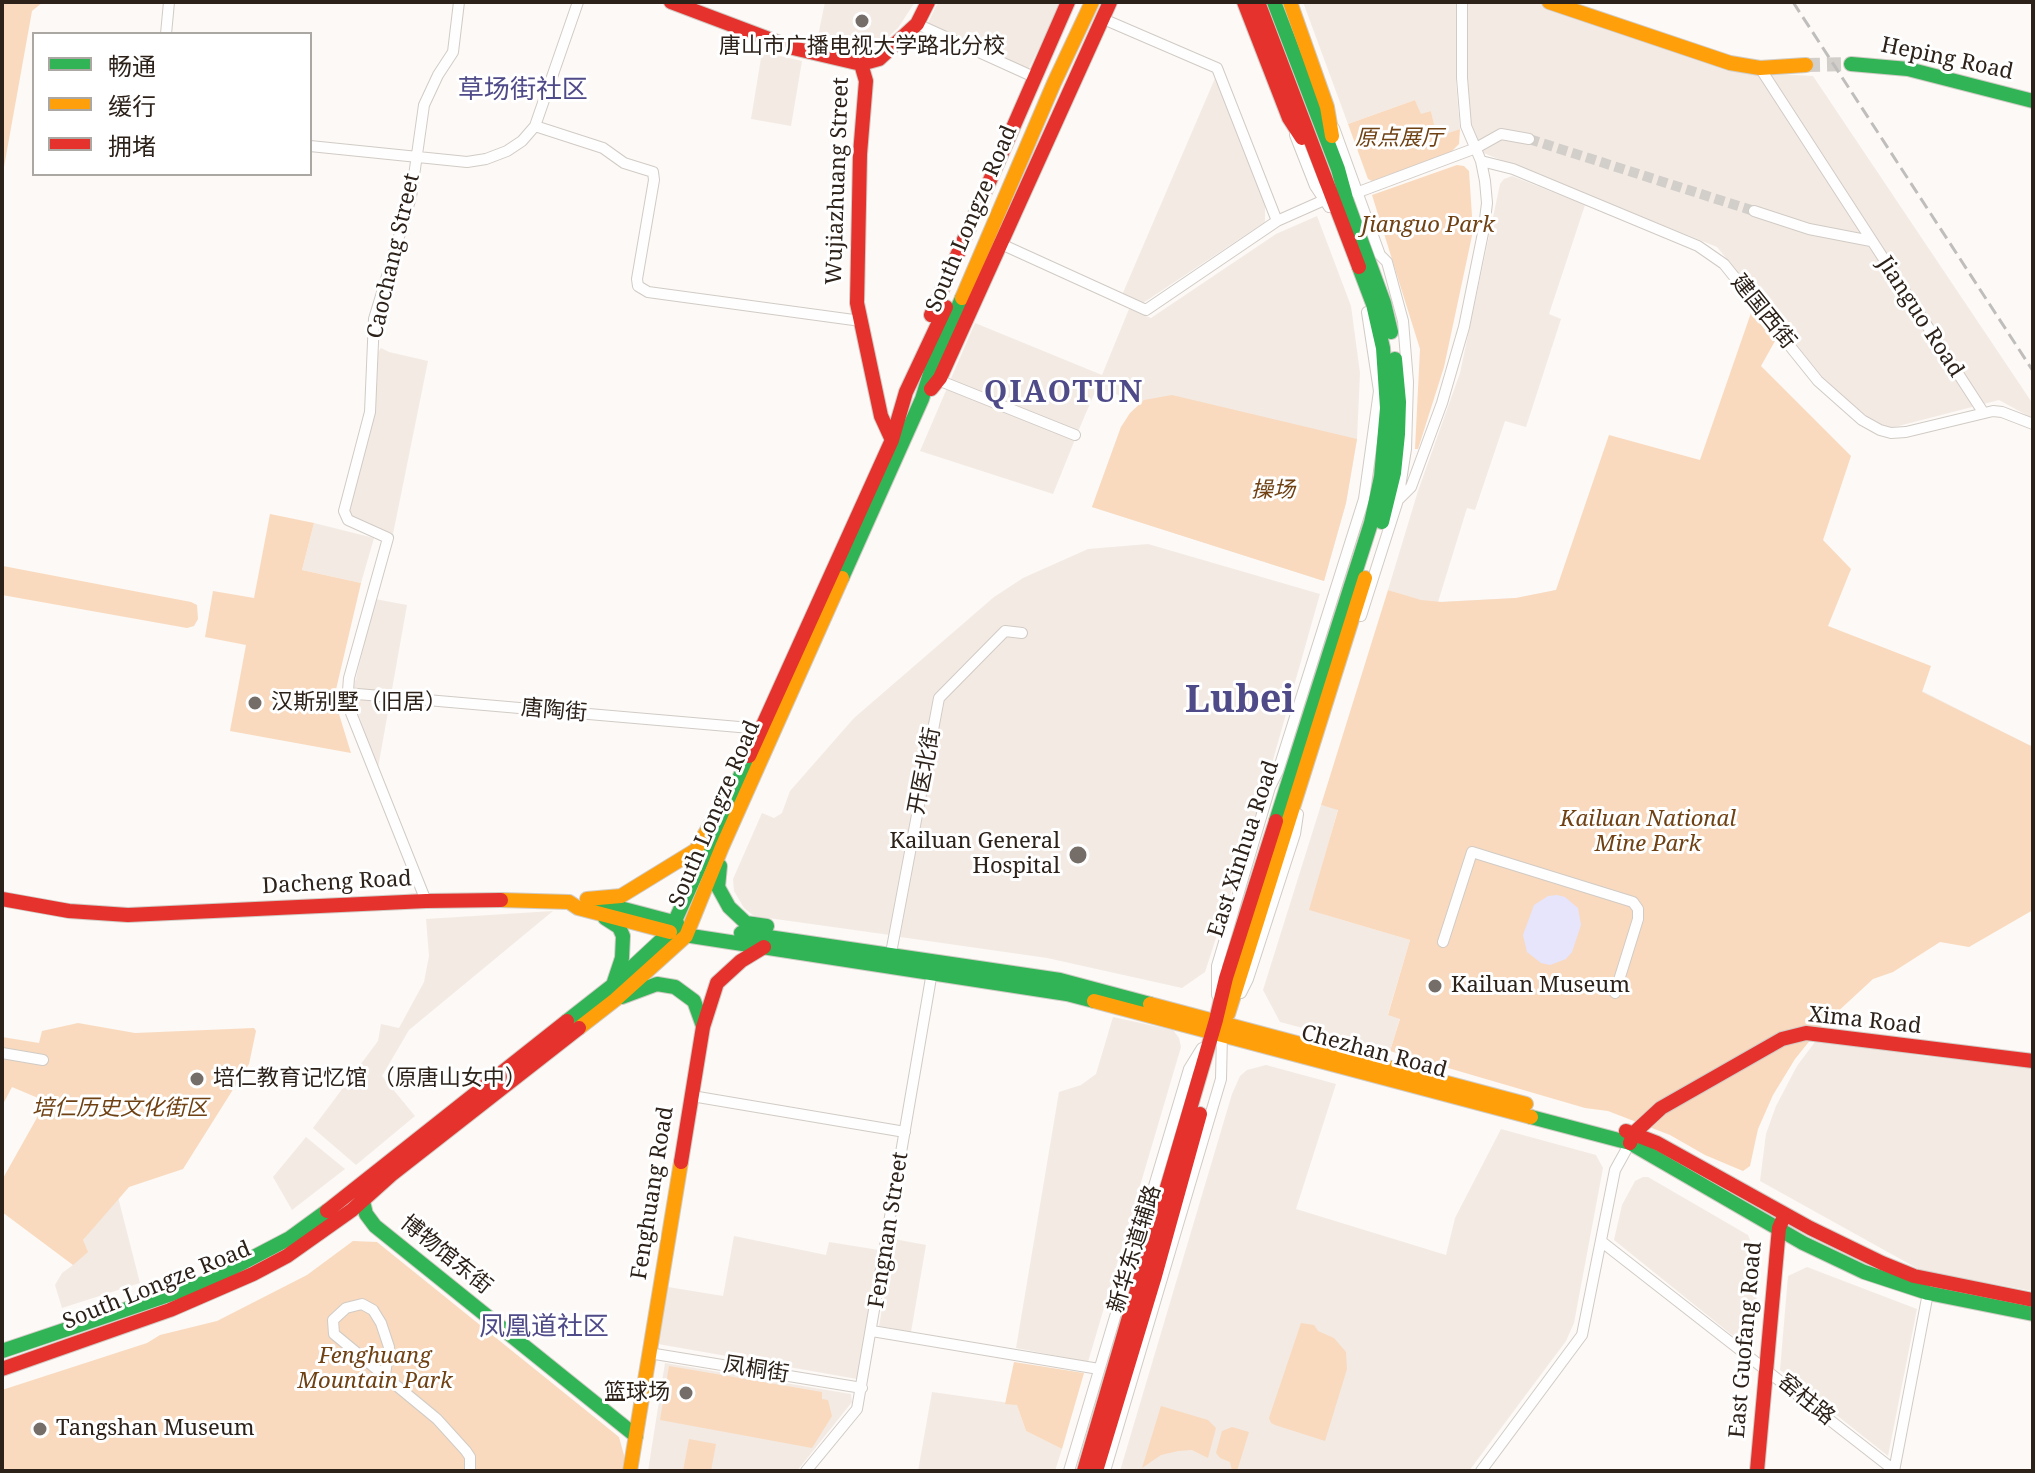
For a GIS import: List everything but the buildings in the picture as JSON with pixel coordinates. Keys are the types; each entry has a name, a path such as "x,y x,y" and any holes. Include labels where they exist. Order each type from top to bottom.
{"main road":[{"path":"671,2 793,48 861,64"},
{"name":"Wujiazhuang Street","path":"892,440 881,416 855,284 866,81 861,64 879,59 917,24 928,2"},
{"path":"906,392 910,365 1068,2"},
{"name":"South Longze Road","path":"614,992 674,927 892,440 906,392 1081,2"},
{"name":"South Longze Road","path":"2,1351 204,1283 290,1238 361,1193 689,932 722,847 922,399 933,364 993,223 1092,2"},
{"path":"922,399 938,380 1110,2"},
{"path":"1244,2 1292,111"},
{"path":"1258,2 1292,111"},
{"path":"1274,2 1320,108"},
{"path":"1290,2 1320,108"},
{"path":"1549,2 1730,63 1760,68 1806,65"},
{"name":"Heping Road","path":"1851,64 1908,69 2033,101"},
{"name":"East Xinhua Road","path":"1084,1471 1219,1027 1392,503 1399,402 1392,336 1384,303 1347,202 1320,108"},
{"name":"East Xinhua Road","path":"1096,1471 1155,1276 1219,1027 1226,978 1371,523 1381,477 1387,408 1383,348 1373,304 1329,198 1323,170 1292,111"},
{"path":"578,903 621,896 696,850 717,809 738,783"},
{"path":"722,847 718,887 729,907 746,923 784,928 792,938"},
{"name":"Dacheng Road","path":"2,899 110,915 426,901 578,903"},
{"path":"578,903 610,919 623,936 622,958 614,992 648,985 675,987 694,1001 703,1027"},
{"name":"Chezhan Road","path":"578,903 689,932 764,947 1067,994 1219,1027"},
{"name":"Chezhan Road","path":"689,932 792,938 1060,980 1219,1027 1632,1138 1851,1249 1914,1276 2033,1300"},
{"name":"Fenghuang Road","path":"630,1471 703,1027 717,983 741,961 764,947"},
{"name":"Xima Road","path":"1632,1138 1661,1108 1698,1085 1782,1039 1806,1033 2033,1061"},
{"name":"Chezhan Road","path":"1632,1138 1779,1228 1864,1272 1928,1293 2033,1314"},
{"name":"South Longze Road","path":"2,1369 170,1310 253,1274 287,1256 352,1210 361,1193"},
{"name":"博物馆东街","path":"361,1193 366,1214 375,1226 636,1436"},
{"name":"East Guofang Road","path":"1757,1471 1779,1228 1786,1214"}],"street":[{"path":"166,32 169,2"},
{"path":"312,146 416,157 424,105 453,52 459,2"},
{"path":"578,2 535,126 603,148 624,163 653,172 638,286 648,292 861,321"},
{"path":"1392,503 1411,487 1442,403 1464,327 1487,203 1481,161 1466,126 1462,78 1462,2"},
{"path":"1101,18 1217,68 1277,221"},
{"path":"917,24 1034,77"},
{"path":"1760,68 1871,241"},
{"path":"1320,108 1380,255 1387,262 1403,321 1409,415 1406,449 1392,503"},
{"path":"1001,244 1146,310 1277,221 1329,198 1315,186 1292,111"},
{"name":"Caochang Street","path":"346,693 388,538 348,520 344,511 370,412 374,319 411,197 416,157 467,162 486,159 522,141 535,126"},
{"path":"1356,193 1476,148 1501,134 1529,139"},
{"name":"建国西街","path":"1481,161 1513,169 1698,246 1724,264 1818,381 1862,420 1880,430 1906,432 1983,412 2002,412 2033,424"},
{"name":"Jianguo Road","path":"1754,211 1809,229 1871,241 1983,412"},
{"path":"938,380 1075,435"},
{"name":"开医北街","path":"891,953 939,698 1005,631 1022,633"},
{"path":"346,693 349,713 426,901"},
{"name":"唐陶街","path":"346,693 762,729"},
{"path":"1443,942 1472,852 1483,855 1633,902 1638,909 1638,919 1615,993"},
{"name":"Fengnan Street","path":"806,1471 857,1409 932,972"},
{"name":"新华东道辅路","path":"1069,1471 1189,1069 1219,1027"},
{"name":"新华东道辅路","path":"1105,1471 1221,1079 1219,1027"},
{"path":"2,1053 43,1060"},
{"path":"692,1096 905,1132"},
{"path":"1481,1471 1582,1335 1615,1170 1632,1138"},
{"name":"窑柱路","path":"1602,1242 1895,1471"},
{"path":"1895,1471 1928,1293"},
{"path":"385,1375 389,1347 381,1323 373,1310 362,1304 346,1308 333,1320 334,1334 437,1419 470,1457 470,1471"},
{"path":"872,1331 1099,1369"},
{"name":"凤桐街","path":"649,1353 862,1388"}],"shaded area":[{"name":"唐山市广播电视大学路北分校","path":"825,2 915,2 898,28 879,45 866,51 817,41"},
{"path":"938,2 1062,2 1028,70 928,23"},
{"path":"1303,2 1457,2 1456,83 1460,129 1437,138 1431,111 1421,115 1415,100 1348,124"},
{"path":"1467,2 1535,2 1743,72 1813,76 2033,404 2033,416 1999,400 1891,428 1877,423 1838,396 1717,247 1481,152 1471,128 1465,74"},
{"path":"762,52 802,61 791,126 751,119"},
{"path":"1216,76 1265,205 1265,222 1143,303 1122,295"},
{"path":"1512,176 1585,205 1549,314 1561,319 1526,427 1505,421 1475,510 1467,508 1438,602 1516,598 1556,590 1922,691 2033,747 1388,590 1418,491 1460,373 1500,184"},
{"path":"1317,216 1351,306 1360,373 1357,439 1346,503 1324,581 1092,507 1121,427 1140,403 1097,387 1077,434 949,383 975,323 1102,375 1129,309 1151,318 1276,234"},
{"path":"381,348 428,361 393,534 351,516 349,509"},
{"path":"948,386 1076,437 1053,494 920,451"},
{"path":"314,523 374,538 361,583 302,570"},
{"path":"1148,544 1320,594 1269,774 1205,972 1182,988 1047,958 900,937 941,701 1014,627 1006,625 935,697 890,935 754,916 744,908 734,891 733,879 762,813 774,818 782,813 790,791 854,718 994,597 1023,578 1088,549"},
{"path":"375,599 407,605 378,768 357,711 354,686"},
{"path":"1321,805 1338,809 1310,910 1410,940 1388,1014 1400,1018 1390,1051 1280,1022 1263,990"},
{"path":"553,911 409,1030 382,1076 415,1116 356,1165 313,1128 378,1041 381,1024 399,1028 424,982 429,956 426,919"},
{"path":"1113,1017 1173,1030 1181,1047 1088,1362 1016,1348 1059,1092 1081,1085 1096,1074"},
{"path":"1818,1038 1922,1056 2033,1067 2033,1291 1922,1271 1760,1181 1766,1134 1776,1106 1797,1066"},
{"path":"1266,1065 1336,1084 1296,1209 1446,1255 1455,1218 1501,1129 1596,1155 1603,1168 1574,1323 1566,1341 1469,1471 1120,1471 1232,1094 1240,1076 1247,1070"},
{"path":"306,1137 345,1169 292,1210 273,1177"},
{"path":"1648,1177 1748,1235 1760,1264 1752,1342 1748,1348 1614,1240 1622,1205 1635,1181"},
{"path":"118,1197 140,1283 62,1308 55,1285 62,1273 73,1265 83,1240"},
{"path":"734,1236 826,1255 829,1242 879,1250 857,1379 658,1344 668,1287 723,1296"},
{"path":"894,1239 926,1245 911,1332 879,1326"},
{"path":"1807,1267 1917,1309 1888,1456 1780,1370 1788,1276"},
{"path":"665,1363 851,1394 852,1402 797,1471 648,1471"},
{"path":"932,1392 1017,1404 1026,1431 1062,1449 1055,1471 918,1471"}],"green space":[{"path":"4,2 43,2 32,11 2,178"},
{"name":"原点展厅","path":"1415,100 1421,114 1431,111 1437,137 1460,129 1459,144 1451,152 1372,181 1368,179 1348,124"},
{"name":"Jianguo Park","path":"1457,165 1469,171 1473,231 1444,367 1418,449 1415,449 1420,349 1372,195"},
{"name":"Kailuan National Mine Park","path":"1752,310 1775,341 1761,366 1851,456 1823,540 1851,569 1828,626 1931,666 1922,692 2033,747 2033,910 1969,947 1940,942 1893,972 1873,979 1820,1028 1795,1059 1773,1095 1758,1129 1750,1166 1743,1171 1705,1155 1670,1135 1608,1111 1585,1108 1390,1051 1400,1019 1388,1015 1410,940 1309,910 1338,810 1321,805 1388,590 1421,600 1442,602 1516,598 1556,590 1609,435 1700,460"},
{"name":"操场","path":"1172,395 1357,439 1346,503 1324,581 1092,507 1121,427 1130,413 1144,400"},
{"path":"270,514 314,523 302,570 361,583 334,698 351,753 230,731 246,645 205,637 213,591 254,598"},
{"path":"3,566 191,602 197,605 198,619 194,626 187,628 2,595"},
{"name":"培仁历史文化街区","path":"78,1023 135,1033 254,1028 256,1031 249,1064 183,1169 129,1187 83,1240 88,1252 73,1265 2,1212 2,1180 43,1107 38,1098 12,1087 2,1106 2,1037 39,1043 42,1031"},
{"name":"Fenghuang Mountain Park","path":"353,1241 377,1242 619,1437 624,1471 2,1471 2,1390 147,1343 160,1335 217,1321 307,1275"},
{"path":"1301,1323 1314,1325 1318,1331 1334,1338 1346,1352 1347,1369 1325,1441 1275,1425 1269,1418"},
{"path":"1014,1362 1084,1373 1062,1449 1026,1431 1017,1405 1005,1404"},
{"path":"669,1366 822,1392 822,1399 828,1400 832,1416 812,1448 660,1420"},
{"path":"1161,1406 1208,1420 1216,1428 1208,1458 1192,1450 1178,1451 1161,1455 1142,1468"},
{"path":"1232,1427 1249,1432 1237,1471 1232,1471 1230,1462 1216,1453 1222,1431"},
{"path":"689,1439 716,1444 711,1471 683,1471"}],"water":[{"path":"1548,896 1565,897 1578,908 1581,925 1572,952 1566,959 1550,965 1541,963 1527,952 1523,935 1534,905"}],"tunnel":[{"path":"1806,65 1851,64"},
{"path":"1529,139 1754,211"}],"railway":[{"path":"1793,2 2033,371"}],"traffic: fast":[{"path":"1274,2 1338,169 1391,332"},
{"path":"1851,64 1908,69 2033,101"},
{"path":"1276,821 1371,523 1381,477 1387,408 1383,348 1373,304 1359,267"},
{"path":"842,578 922,399 933,364 962,298"},
{"path":"1382,522 1394,473 1398,434 1395,359"},
{"path":"567,1021 613,985 670,932 749,756"},
{"path":"720,866 718,887 729,907 746,923 767,926"},
{"path":"597,902 677,923"},
{"path":"605,918 619,927 623,936 622,958 613,985"},
{"path":"741,933 1060,980 1150,1004"},
{"path":"678,934 1067,994 1094,1001"},
{"path":"622,997 657,984 675,987 694,1001 703,1026"},
{"path":"1531,1117 1630,1143 1803,1243 1864,1272 1928,1293 2033,1314"},
{"path":"361,1193 366,1214 375,1226 636,1436"},
{"path":"2,1351 204,1283 290,1238 327,1211"}],"traffic: slow":[{"path":"962,298 1092,2"},
{"path":"1290,2 1327,107 1332,136"},
{"path":"1549,2 1730,63 1760,68 1806,65"},
{"path":"579,1028 686,936 722,847 842,578"},
{"path":"1228,1014 1365,578"},
{"path":"587,899 621,896 696,850 710,825"},
{"path":"501,900 569,902 578,908 670,932"},
{"path":"1094,1001 1531,1117"},
{"path":"1150,1004 1526,1104"},
{"path":"630,1471 681,1162"}],"traffic: jam":[{"path":"671,2 793,48 861,64 879,59 917,24 928,2"},
{"path":"931,315 1068,2"},
{"path":"931,389 940,378 1110,2"},
{"path":"1244,2 1289,118 1302,138"},
{"path":"1258,2 1359,267"},
{"path":"861,64 866,81 860,154 857,303 881,416 892,440"},
{"path":"749,756 892,440 906,392 946,307"},
{"path":"1084,1471 1226,978 1276,821"},
{"path":"2,899 69,911 128,915 501,900"},
{"path":"681,1162 703,1027 717,983 741,961 764,947"},
{"path":"327,1211 567,1021"},
{"path":"2,1369 170,1310 287,1256 352,1210 391,1175 579,1028"},
{"path":"1630,1143 1634,1133 1661,1108 1782,1039 1806,1033 2033,1061"},
{"path":"1096,1471 1200,1114"},
{"path":"1626,1131 1657,1143 1810,1228 1882,1263 1914,1276 2033,1300"},
{"path":"1757,1471 1782,1221"}],"place":[{"name":"唐山市广播电视大学路北分校","path":"862,21"},
{"name":"汉斯别墅（旧居）","path":"255,703"},
{"name":"Kailuan General Hospital","path":"1078,855"},
{"name":"Kailuan Museum","path":"1435,986"},
{"name":"培仁教育记忆馆 （原唐山女中）","path":"197,1079"},
{"name":"篮球场","path":"686,1393"},
{"name":"Tangshan Museum","path":"40,1429"}],"district":[{"name":"草场街社区","path":"523,91"},
{"name":"QIAOTUN","path":"1064,393"},
{"name":"Lubei","path":"1240,701"},
{"name":"凤凰道社区","path":"544,1328"}]}
